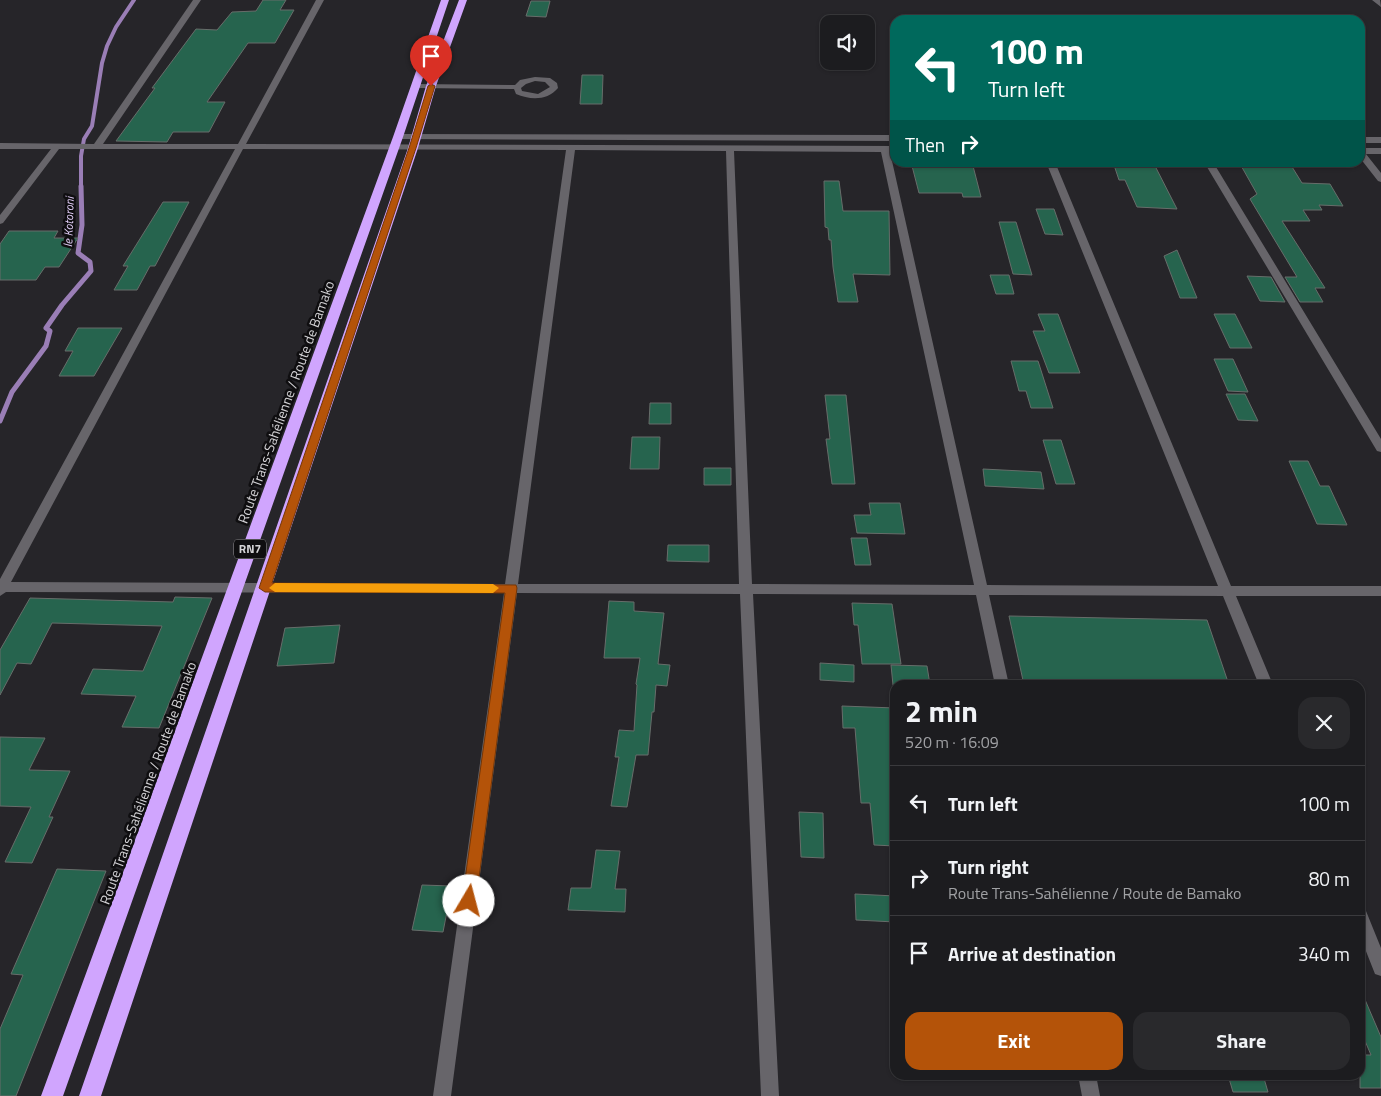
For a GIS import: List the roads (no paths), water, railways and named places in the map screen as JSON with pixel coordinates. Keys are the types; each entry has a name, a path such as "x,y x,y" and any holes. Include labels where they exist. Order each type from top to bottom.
{"highway":[{"name":"Route Trans-Sahélienne / Route de Bamako","path":"90,1096 265,588 414,142 424,86 445,0"},
{"name":"Route Trans-Sahélienne / Route de Bamako","path":"52,1096 396,142 463,0"}],"street":[{"path":"97,146 196,0"},
{"path":"320,0 1,588 1381,591"},
{"path":"1376,0 1381,5"},
{"path":"424,86 517,87"},
{"path":"0,146 240,147 396,142 890,138"},
{"path":"1365,140 1381,140"},
{"path":"414,142 571,148 890,149"},
{"path":"0,221 57,146"},
{"path":"442,1096 571,148"},
{"path":"730,148 746,589 770,1096"},
{"path":"1365,151 1381,151"},
{"path":"1365,158 1381,179"},
{"path":"894,167 1001,680"},
{"path":"1052,167 1264,680"},
{"path":"1211,167 1381,448"},
{"path":"1365,928 1381,968"},
{"path":"1088,1080 1092,1096"}],"waterway":[{"name":"le Kotoroni","path":"81,186 81,156 84,139 92,126 102,63 107,46 116,27 134,0"},
{"name":"le Kotoroni","path":"0,421 12,392 46,346 50,331 46,328 62,305 91,271 90,262 78,253 82,225 81,186"}]}
